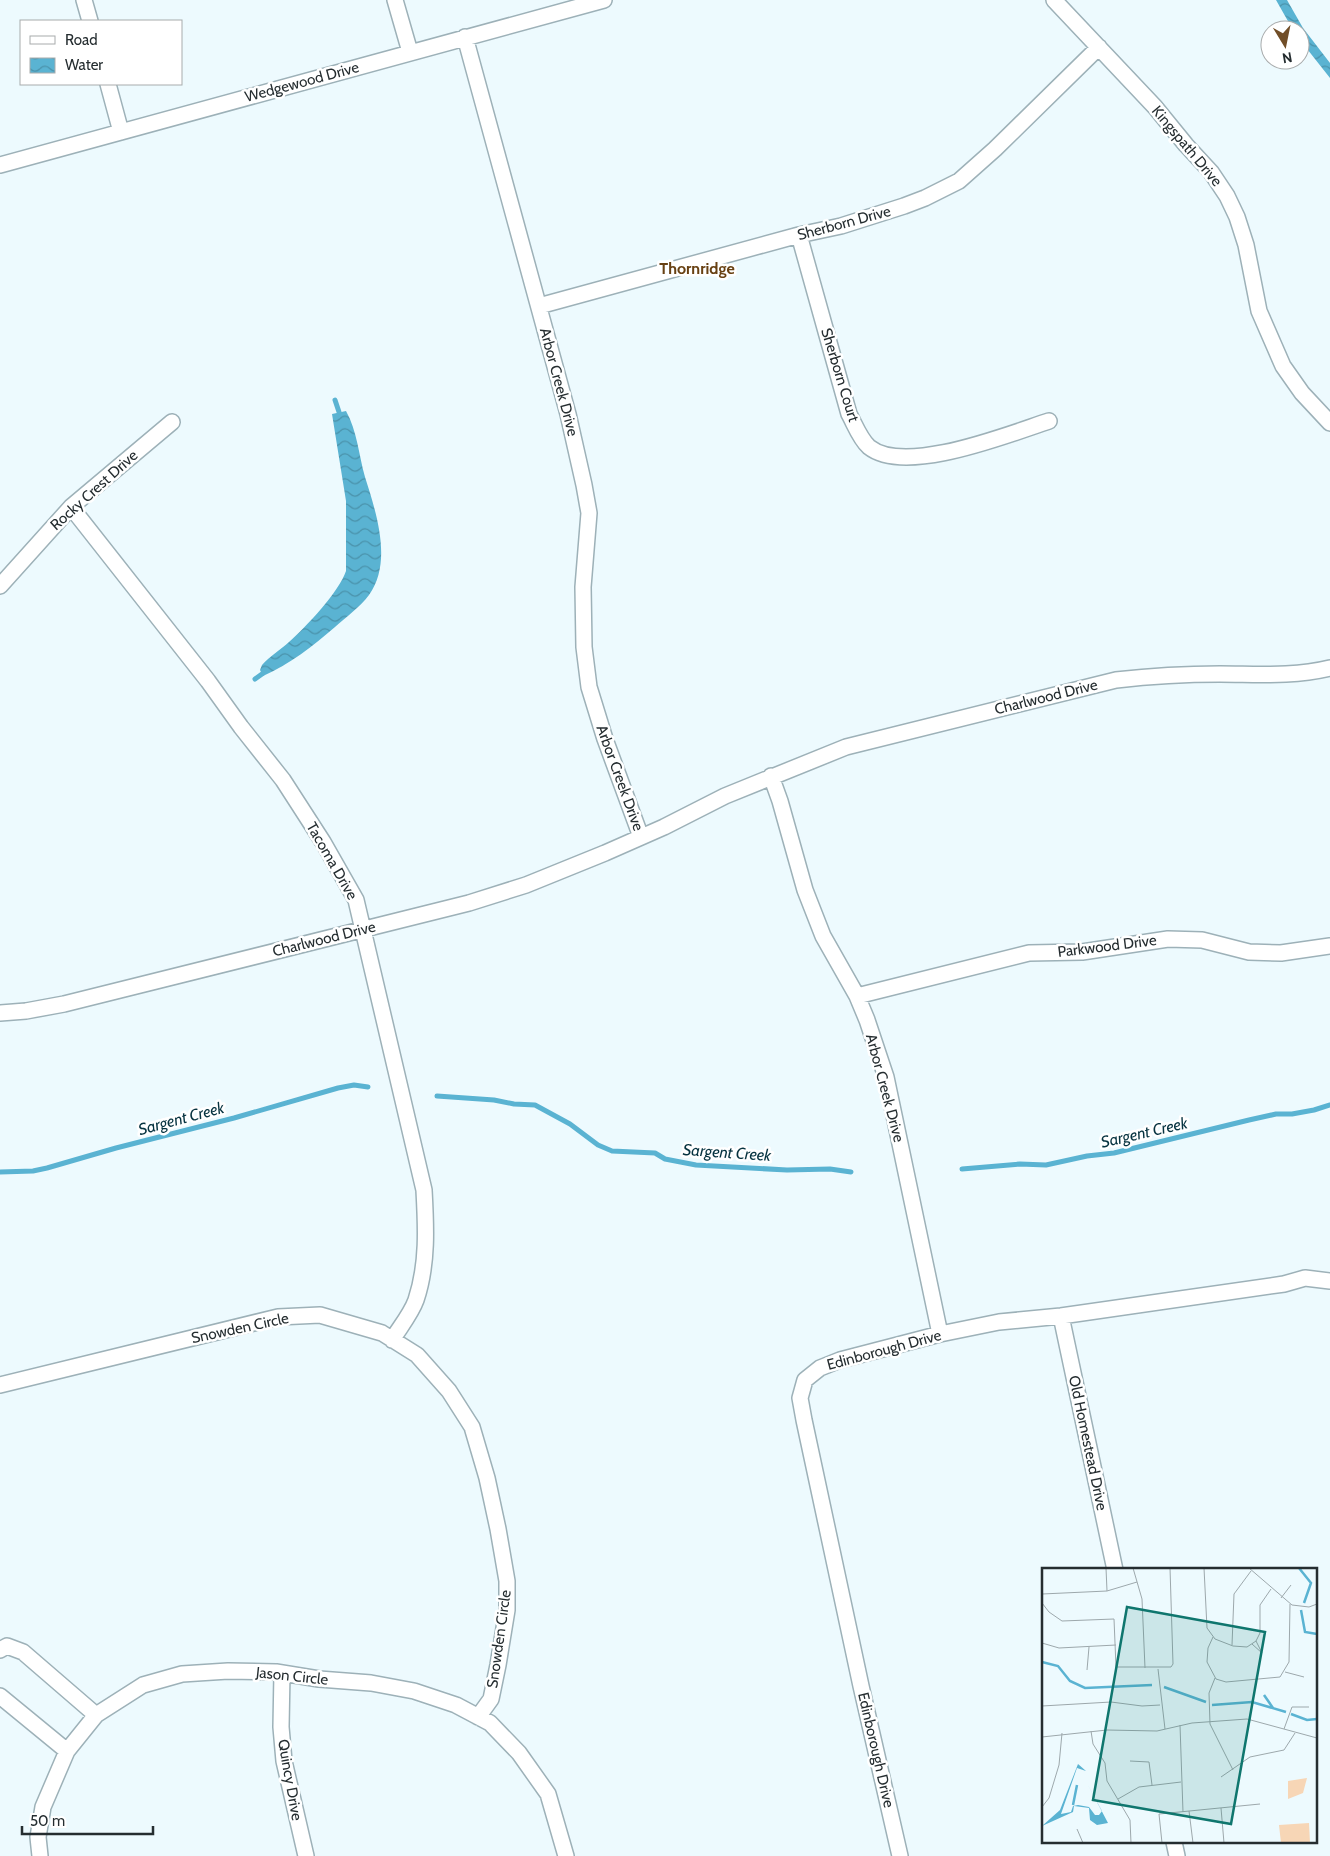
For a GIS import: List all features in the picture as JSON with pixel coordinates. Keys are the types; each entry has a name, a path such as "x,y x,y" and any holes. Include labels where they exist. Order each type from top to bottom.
{"street":[{"path":"84,0 90,20"},
{"path":"395,0 410,52"},
{"name":"Wedgewood Drive","path":"0,164 604,0"},
{"name":"Kingspath Drive","path":"1054,0 1155,107 1211,172 1227,196 1237,216 1246,245 1259,312 1282,366 1302,393 1330,423"},
{"name":"Arbor Creek Drive","path":"465,37 568,414 589,513 583,587 584,647 589,687 604,739 641,838 725,796 772,776 805,890 823,936 857,996 886,1077 940,1334"},
{"name":"Sherborn Drive","path":"539,306 799,235 841,226 925,198 959,181 995,150 1099,47"},
{"path":"108,85 121,132"},
{"name":"Sherborn Court","path":"799,235 850,414 859,434 870,447 887,455 924,457 976,445 1049,421"},
{"name":"Rocky Crest Drive","path":"0,586 71,507 172,422"},
{"name":"Tacoma Drive","path":"71,507 283,780 323,842 356,900 425,1199 427,1229 424,1264 416,1301 392,1340"},
{"name":"Charlwood Drive","path":"772,776 846,747 1116,680 1161,675 1274,675 1314,672 1330,668"},
{"name":"Charlwood Drive","path":"0,1013 26,1011 64,1004 469,903 526,885 641,838"},
{"name":"Parkwood Drive","path":"857,996 1029,953 1082,952 1168,939 1202,940 1249,952 1281,953 1330,946"},
{"name":"Edinborough Drive","path":"900,1856 861,1686 800,1398 805,1380 820,1368 840,1360 940,1334 999,1322 1060,1316 1284,1284 1305,1278 1330,1281"},
{"name":"Snowden Circle","path":"0,1384 278,1317 320,1315 382,1333 417,1355 449,1391 472,1427 487,1478 507,1581 507,1610 498,1666 490,1699 478,1717"},
{"name":"Old Homestead Drive","path":"1060,1316 1115,1568"},
{"path":"0,1650 7,1646 23,1652 96,1715"},
{"name":"Jason Circle","path":"40,1856 38,1836 43,1807 67,1751 96,1715 143,1684 182,1674 228,1671 282,1673 414,1691 456,1705 490,1723 519,1753 548,1794 566,1856"},
{"name":"Quincy Drive","path":"282,1673 281,1726 284,1761 306,1856"},
{"path":"0,1696 67,1751"}],"water":[{"path":"1276,0 1287,0 1298,20 1287,20"},
{"path":"1310,37 1330,63 1330,78 1310,53"},
{"path":"346,411 355,435 374,506 380,537 380,568 376,582 369,595 361,604 327,634 292,660 263,676 260,670 262,665 313,618 337,589 346,571 346,501 332,414"}],"waterway":[{"path":"335,400 339,412"},
{"path":"255,679 262,674"},
{"name":"Sargent Creek","path":"0,1172 33,1171 47,1168 338,1088 354,1085 368,1087"},
{"name":"Sargent Creek","path":"437,1096 535,1105 570,1124 598,1145 612,1151 655,1153 665,1159 696,1165 787,1170 830,1169 851,1172"},
{"name":"Sargent Creek","path":"962,1169 1020,1164 1046,1165 1087,1156 1114,1153 1276,1114 1292,1114 1330,1105"}],"district":[{"name":"Thornridge","path":"697,268"}]}
